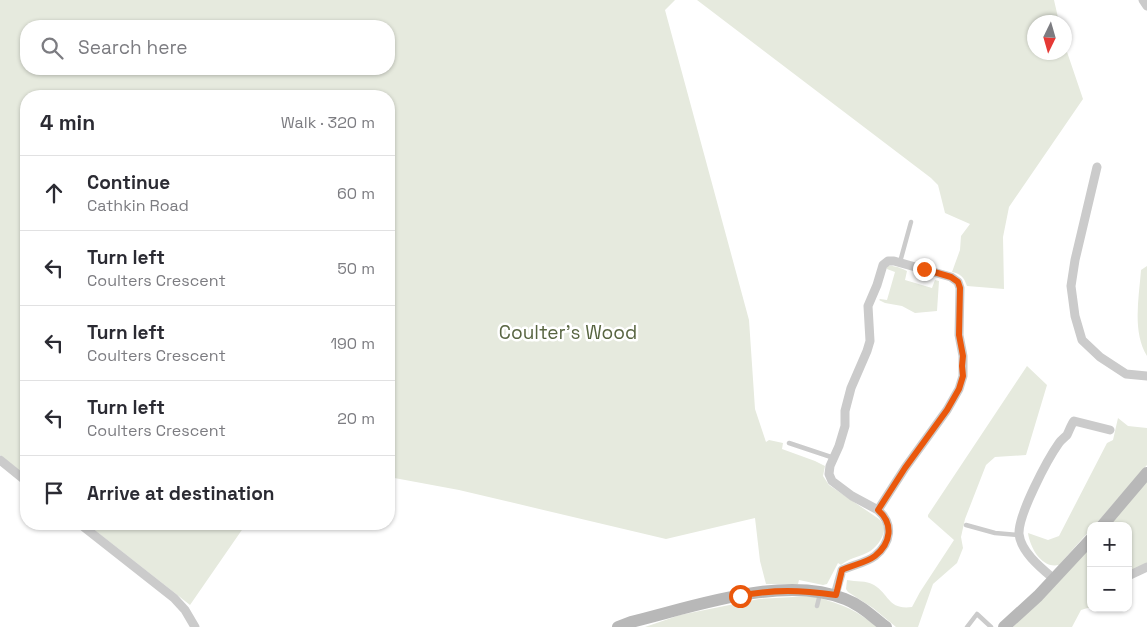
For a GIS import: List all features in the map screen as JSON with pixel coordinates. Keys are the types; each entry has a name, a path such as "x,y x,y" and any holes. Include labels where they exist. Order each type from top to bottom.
{"main road":[{"path":"1105,522 1147,473"},
{"path":"1004,627 1054,579 1087,543"},
{"path":"618,627 631,622 764,591 789,590 836,595 860,607 886,627"}],"street":[{"path":"1143,0 1147,6"},
{"path":"1097,167 1075,260 1071,286 1075,316 1082,340 1100,358 1126,374 1147,376"},
{"path":"836,595 842,570 875,556 884,546 890,529 885,516 832,481 829,474 839,446 851,388 870,341 868,306 883,265 888,261 900,262 951,277 958,282 960,288 959,335 963,356 963,376 954,398 878,510"},
{"path":"1054,579 1029,556 1019,536 1020,524 1038,480 1060,441 1074,421 1110,430"},
{"path":"0,460 20,476"},
{"path":"88,530 174,598 185,610 195,627"},
{"path":"1132,574 1147,567"}],"lane":[{"path":"900,262 910,222"},
{"path":"789,443 834,458"},
{"path":"966,525 996,533 1019,536"},
{"path":"817,606 820,593"},
{"path":"967,627 977,614 991,627"}],"green space":[{"name":"Coulter's Wood","path":"0,0 675,0 665,10 749,320 755,409 766,442 769,440 783,443 782,449 825,466 823,476 829,485 879,519 883,525 884,532 878,544 869,552 841,565 838,563 827,584 823,585 799,580 798,584 766,584 760,561 755,518 666,539 459,490 395,478 395,90 20,90 20,471 0,455"},
{"path":"697,0 1054,0 1057,15 1027,15 1027,60 1070,60 1083,99 1009,207 1003,237 1004,289 967,286 962,276 952,272 960,250 961,236 970,224 945,213 938,185"},
{"path":"886,266 897,267 907,271 905,280 932,288 935,280 939,281 937,311 915,313 902,306 879,300 887,300 895,272 887,269"},
{"path":"1147,266 1147,356 1139,336 1138,303 1141,270"},
{"path":"1027,366 1047,385 1026,455 995,457 986,465 965,519 961,537 963,548 957,563 933,584 918,627 896,627 873,608 848,592 846,589 847,580 871,583 894,604 912,607 954,540 928,515"},
{"path":"1118,418 1128,426 1147,428 1147,465 1097,522 1087,522 1087,534 1059,565 1047,564 1034,551 1028,533 1048,540 1059,536 1107,443 1113,440"},
{"path":"1147,481 1147,564 1132,571 1132,522 1111,522"},
{"path":"95,530 242,530 190,605"},
{"path":"1087,548 1087,608 1081,610 1072,627 1013,627"},
{"path":"811,596 846,607 877,627 645,627 680,615 759,599"}],"route":[{"path":"740,596 764,591 789,590 836,595 842,570 875,556 884,546 890,529 885,516 878,510 954,398 963,376 963,356 959,335 960,311 958,302 960,288 958,282 951,277 924,269"}]}
